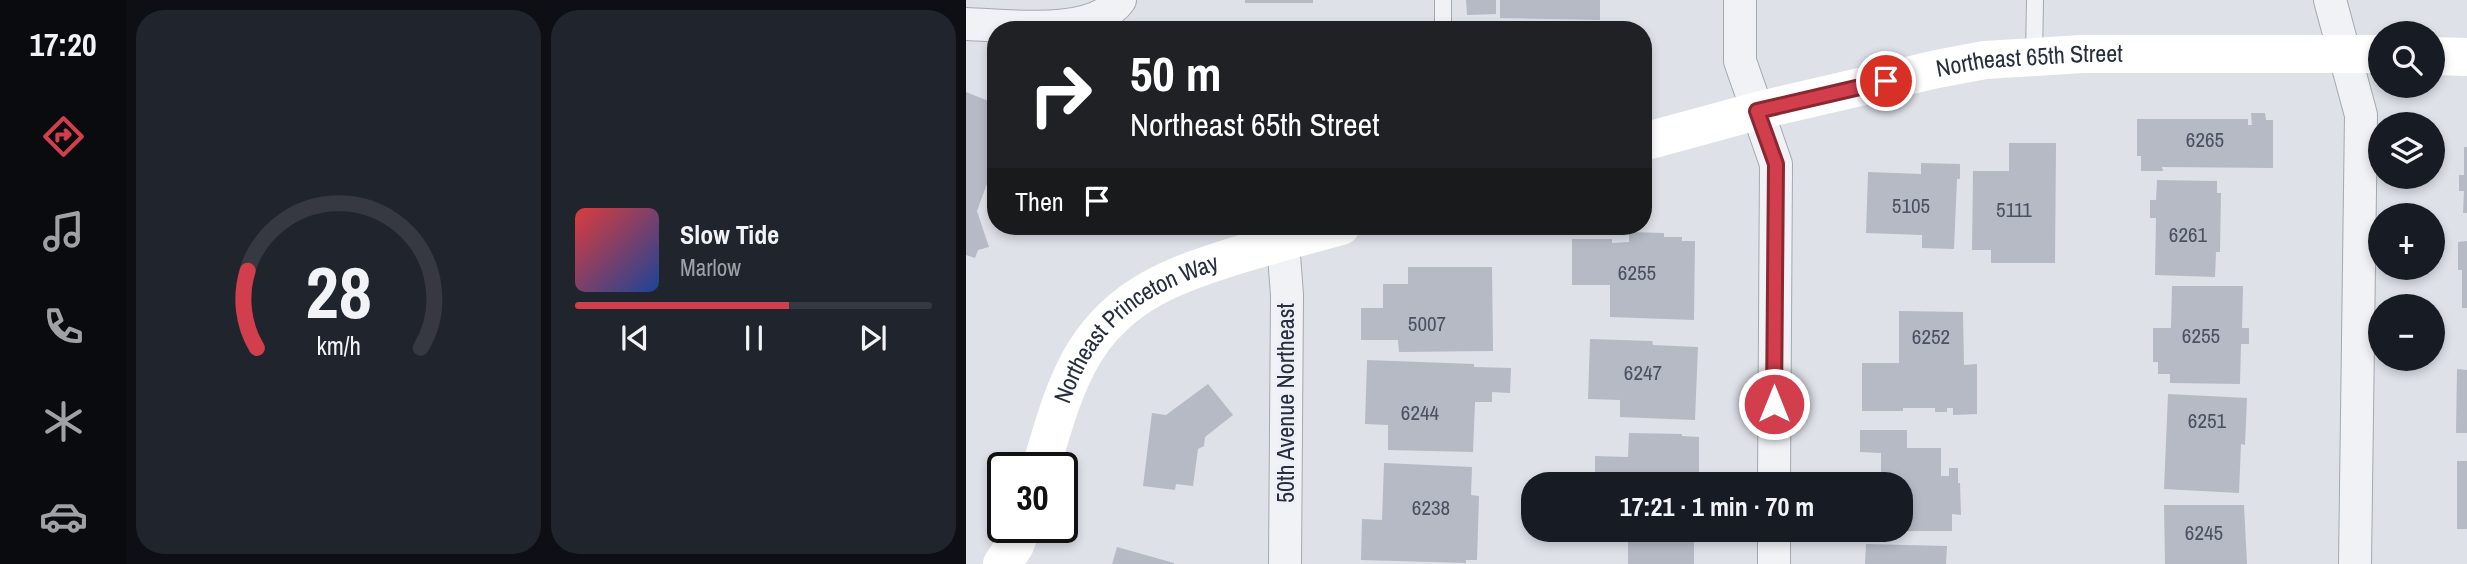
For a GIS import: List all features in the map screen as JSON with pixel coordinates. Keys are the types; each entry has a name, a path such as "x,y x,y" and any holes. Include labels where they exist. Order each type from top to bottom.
{"main road":[{"name":"Northeast 65th Street","path":"1652,140 1757,111 1985,60 2034,56 2362,54"},
{"path":"2445,56 2467,57"},
{"path":"1283,242 1308,235"},
{"name":"Northeast Princeton Way","path":"1046,452 1070,379 1085,351 1127,304 1153,286 1182,273 1283,242"},
{"path":"1002,564 1016,543"}],"street":[{"path":"1083,21 1112,11 1120,0"},
{"path":"1740,0 1740,61 1776,164 1774,472"},
{"path":"2330,0 2330,6 2362,54 2355,564"},
{"path":"966,24 987,24"},
{"name":"50th Avenue Northeast","path":"1283,242 1287,295 1285,564"},
{"path":"1774,542 1774,564"}],"lane":[{"path":"1443,0 1443,21"},
{"path":"2034,56 2035,0"}],"building":[{"path":"1245,0 1313,0 1313,3 1245,3"},
{"path":"1466,0 1496,0 1496,14 1467,15"},
{"path":"1500,0 1600,0 1600,20 1500,18"},
{"path":"966,92 987,100 987,184 977,211 989,247 978,250 975,258 966,255"},
{"path":"2251,113 2265,113 2266,120 2273,120 2273,168 2162,167 2163,171 2141,171 2141,156 2137,156 2137,119 2248,119 2248,125 2252,125"},
{"path":"2009,143 2056,143 2055,263 1991,263 1991,250 1972,250 1973,171 2009,171"},
{"path":"2464,147 2467,147 2467,213 2463,213 2464,191 2459,191 2459,175 2464,175"},
{"path":"1921,163 1960,164 1954,249 1922,248 1922,235 1866,233 1868,172 1921,174"},
{"path":"2157,180 2217,181 2217,193 2221,193 2220,252 2216,252 2215,277 2155,275 2156,218 2150,218 2150,200 2156,200"},
{"path":"1652,233 1664,233 1664,237 1682,237 1682,241 1695,241 1694,320 1610,317 1610,285 1572,285 1572,239 1612,239 1612,243 1629,242 1629,235 1652,235"},
{"path":"2467,241 2467,308 2462,308 2462,270 2458,270 2458,242"},
{"path":"1408,267 1492,267 1493,351 1399,352 1398,340 1361,340 1361,308 1383,308 1383,284 1408,284"},
{"path":"2172,286 2243,286 2242,328 2249,328 2249,344 2241,344 2240,384 2170,383 2170,374 2158,374 2158,362 2153,362 2153,328 2171,328"},
{"path":"1899,311 1963,312 1964,365 1977,364 1977,414 1953,415 1953,408 1947,408 1947,412 1935,412 1935,408 1862,411 1862,363 1899,363"},
{"path":"1590,339 1652,341 1653,345 1698,347 1695,420 1620,417 1620,400 1588,399"},
{"path":"1367,360 1511,368 1510,393 1492,392 1492,402 1475,402 1473,452 1388,450 1388,425 1365,424"},
{"path":"2457,369 2467,370 2467,433 2456,433"},
{"path":"1208,384 1233,415 1205,437 1204,446 1198,449 1193,486 1176,484 1175,490 1143,486 1152,413 1166,415"},
{"path":"2168,394 2247,398 2245,445 2241,444 2239,493 2164,489"},
{"path":"1860,430 1907,430 1907,448 1941,448 1941,476 1949,476 1949,468 1958,468 1960,483 1961,515 1952,514 1952,531 1913,531 1913,472 1881,472 1881,453 1860,452"},
{"path":"1629,433 1699,437 1699,472 1595,472 1595,456 1628,457"},
{"path":"2457,461 2467,461 2467,529 2457,529"},
{"path":"1384,463 1472,467 1471,495 1479,496 1477,560 1466,560 1466,563 1361,560 1362,519 1382,520"},
{"path":"2164,505 2244,505 2247,564 2165,564"},
{"path":"1628,542 1694,542 1694,564 1628,564"},
{"path":"1866,544 1947,546 1946,564 1865,564"},
{"path":"1117,547 1174,563 1174,564 1112,564"}],"route":[{"path":"1774,404 1776,164 1757,111 1886,81"}]}
